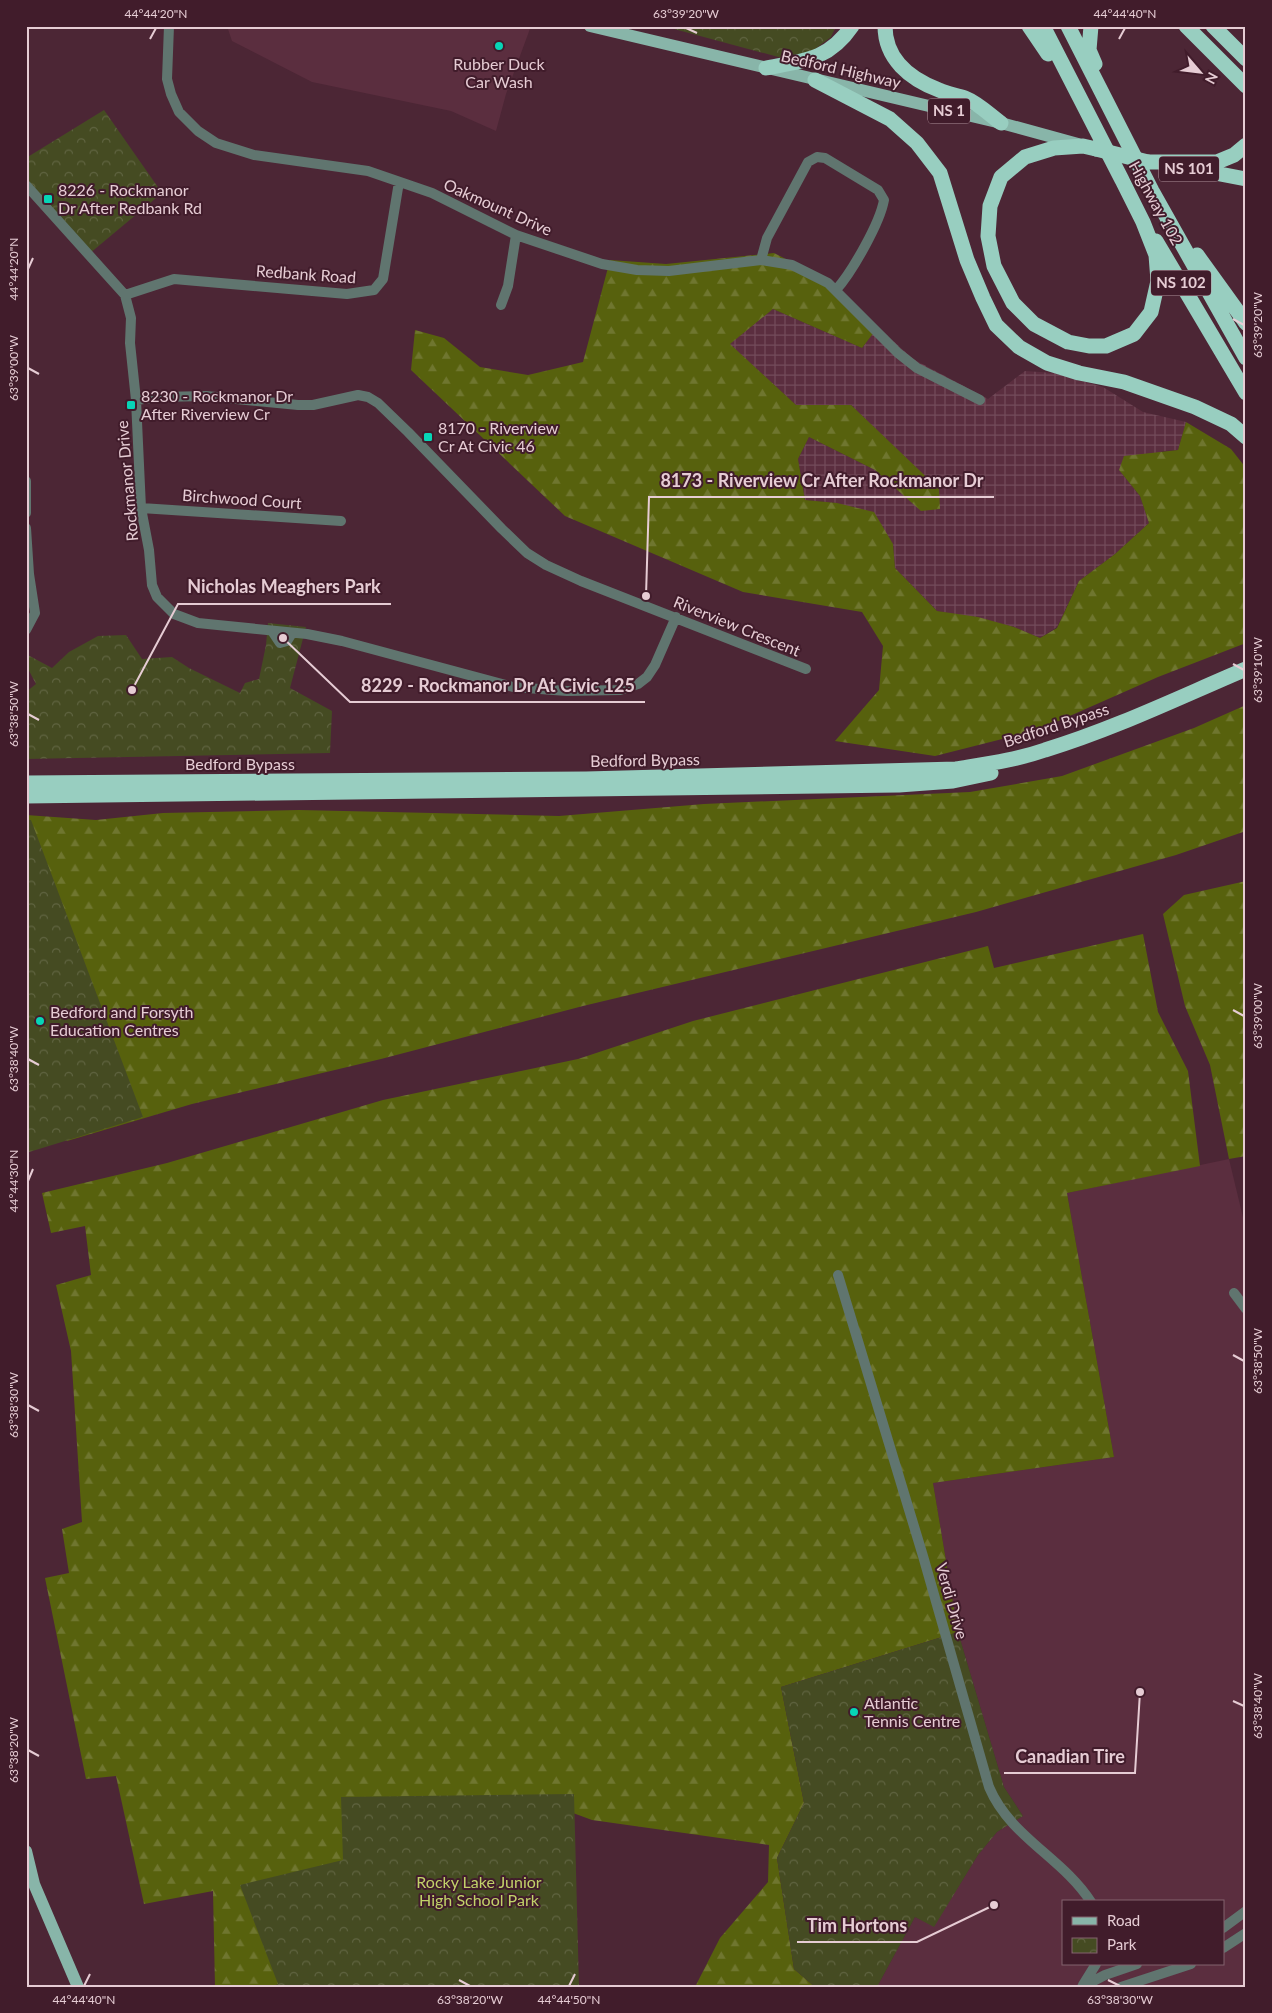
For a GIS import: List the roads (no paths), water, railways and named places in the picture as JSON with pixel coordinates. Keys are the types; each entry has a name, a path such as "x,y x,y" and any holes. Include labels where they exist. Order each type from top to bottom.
{"highway":[{"path":"766,68 806,60 829,51 843,39 852,26"},
{"path":"884,26 892,58 912,77 938,90 967,99 1001,123"},
{"path":"1029,26 1085,108"},
{"name":"Highway 102","path":"1042,26 1131,197 1246,392"},
{"name":"Highway 102","path":"1068,26 1152,191 1246,358"},
{"path":"1091,26 1089,50 1127,144"},
{"path":"1186,26 1246,86"},
{"path":"1213,26 1246,59"},
{"path":"815,80 890,118 917,143 940,174 967,260 996,325 1019,347 1047,363 1124,382 1195,407 1230,424 1246,437"},
{"path":"1148,162 1217,162 1234,155 1246,145"},
{"path":"1090,147 1054,148 1025,157 1001,177 990,206 988,236 994,266 1013,303 1034,324 1068,342 1089,346 1106,346 1134,334 1152,312 1158,280 1156,255 1118,172"},
{"name":"NS 101","path":"1090,147 1148,162 1230,176 1246,181"},
{"path":"1152,191 1246,323"},
{"name":"Bedford Bypass","path":"26,783 586,779 956,769 1004,761 1045,750 1094,733 1246,669"},
{"name":"Bedford Bypass","path":"26,796 795,787 899,785 953,781 1037,762 1101,741 1246,680"}],"main road":[{"name":"Bedford Highway","path":"590,26 1001,123 1090,147"},
{"path":"26,1851 34,1884 78,1987"}],"street":[{"name":"Oakmount Drive","path":"169,26 168,79 170,94 179,112 198,131 216,143 254,155 368,171 432,193 516,235 578,257 637,270 688,270 761,260 792,265 828,282 898,353 918,368 980,400"},
{"path":"761,260 767,238 808,162 817,157 824,158 878,190 884,200 882,211 853,267 836,290"},
{"name":"Redbank Road","path":"126,295 174,278 347,294 374,290 383,279 399,182"},
{"path":"26,185 126,295"},
{"path":"501,305 508,286 516,235"},
{"name":"Rockmanor Drive","path":"126,295 131,318 130,343 136,400 142,508 149,550 152,585 158,597 174,614 198,623 272,632 307,634 342,641 513,688 550,690 620,690 638,684 647,677 655,665 676,617"},
{"name":"Riverview Crescent","path":"136,400 160,397 206,396 312,405 358,395 368,397 378,403 408,432 527,553 546,565 581,582 676,617 806,669"},
{"path":"26,481 26,512"},
{"name":"Birchwood Court","path":"142,508 340,521"},
{"path":"26,528 34,613 26,630"},
{"name":"Verdi Drive","path":"838,1275 923,1556 989,1787 1001,1810 1026,1837 1070,1874 1090,1900"},
{"path":"1234,1293 1246,1309"},
{"path":"1224,1927 1246,1911"},
{"path":"1224,1947 1246,1933"},
{"path":"1081,1987 1095,1966"},
{"path":"1081,1987 1118,1967 1122,1986 1185,1966"}],"place":[{"name":"Rubber Duck Car Wash","path":"499,46"},
{"name":"8226 - Rockmanor Dr After Redbank Rd","path":"48,199"},
{"name":"8230 - Rockmanor Dr After Riverview Cr","path":"131,405"},
{"name":"8170 - Riverview Cr At Civic 46","path":"428,437"},
{"name":"8173 - Riverview Cr After Rockmanor Dr","path":"646,596"},
{"name":"8229 - Rockmanor Dr At Civic 125","path":"283,638"},
{"name":"Nicholas Meaghers Park","path":"132,690"},
{"name":"Bedford and Forsyth Education Centres","path":"40,1021"},
{"name":"Canadian Tire","path":"1140,1692"},
{"name":"Atlantic Tennis Centre","path":"854,1712"},
{"name":"Tim Hortons","path":"994,1905"}],"park label":[{"name":"Rocky Lake Junior High School Park","path":"479,1891"}]}
